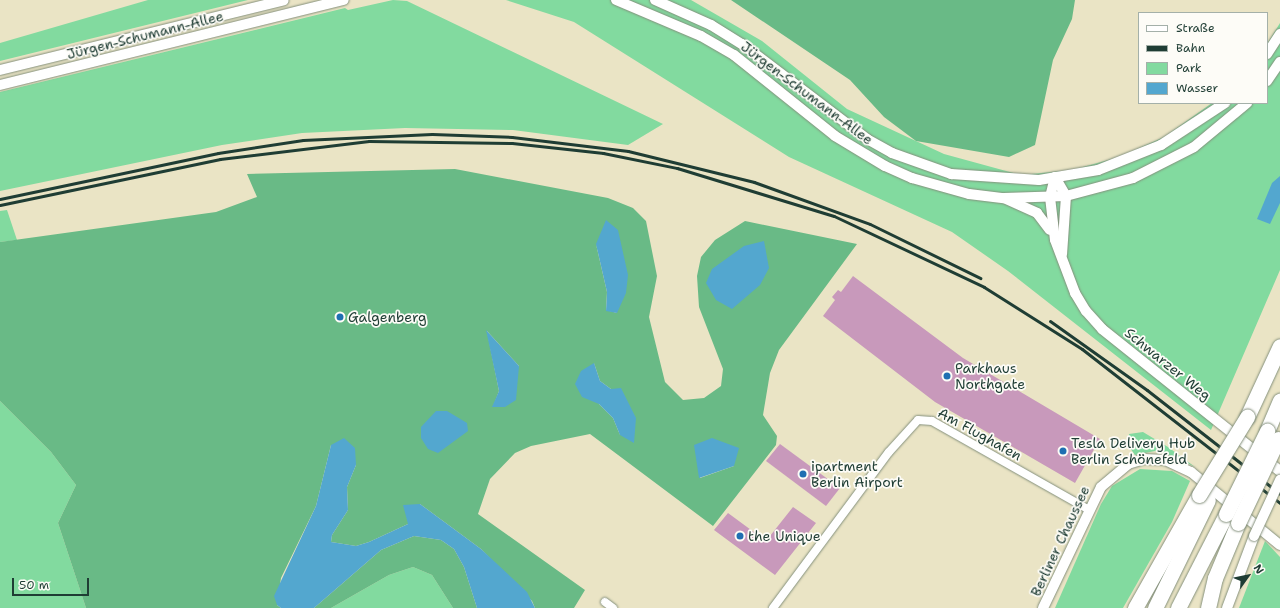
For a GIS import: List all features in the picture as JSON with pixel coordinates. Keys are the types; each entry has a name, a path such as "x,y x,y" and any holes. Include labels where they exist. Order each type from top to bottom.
{"highway":[{"path":"1155,608 1204,498 1247,417 1280,346"},
{"path":"1178,608 1232,519 1275,433 1280,401"},
{"path":"1135,608 1204,498"},
{"path":"1208,608 1232,519"}],"street":[{"name":"Jürgen-Schumann-Allee","path":"0,70 284,0"},
{"name":"Jürgen-Schumann-Allee","path":"616,0 701,36 734,55 835,136 885,166 946,189 1004,198 1050,197 1066,196 1112,185 1158,168 1200,143 1246,104"},
{"name":"Jürgen-Schumann-Allee","path":"655,0 711,25 742,44 838,120 892,153 951,174 980,178 1055,178 1098,170 1161,146 1224,104"},
{"name":"Jürgen-Schumann-Allee","path":"0,85 341,1"},
{"path":"1268,52 1280,34"},
{"path":"1268,80 1280,62"},
{"path":"1055,178 1066,196"},
{"name":"Schwarzer Weg","path":"1055,178 1050,197 1055,240 1075,293 1102,329 1280,471"},
{"name":"Schwarzer Weg","path":"1062,260 1066,196"},
{"path":"1004,198 1037,213 1046,221 1055,240"},
{"name":"Am Flughafen","path":"773,608 889,452 918,420 932,420 1089,510"},
{"name":"Berliner Chaussee","path":"1044,608 1089,510 1104,482 1128,464 1144,459 1166,460 1190,472 1280,545"},
{"path":"1227,608 1254,536 1280,480"},
{"path":"605,602 613,608"}],"green space":[{"path":"148,0 248,0 0,61 0,43"},
{"path":"393,0 407,1 663,124 628,145 513,130 405,128 302,133 222,145 0,191 0,92 345,8 348,10"},
{"path":"506,0 691,0 762,41 847,109 944,154 1021,175 1072,170 1119,157 1164,137 1211,104 1268,104 1268,42 1280,23 1280,270 1211,430 1008,271 952,232 789,157 574,22"},
{"path":"731,0 1075,0 1072,19 1053,60 1035,145 1009,157 916,141 884,117 850,80"},
{"path":"455,169 608,198 633,208 646,221 657,276 649,317 665,382 683,400 704,398 721,386 723,369 699,307 697,276 701,257 715,240 745,221 857,244 779,350 770,373 763,415 777,436 776,445 713,526 590,434 531,446 515,453 490,479 478,514 585,590 574,608 535,608 532,601 481,549 420,504 408,524 369,542 356,546 331,542 332,535 348,510 347,487 356,465 331,445 316,506 281,578 277,605 281,608 86,608 58,523 76,485 51,452 0,401 0,242 216,212 257,197 247,174","holes":["596,244 617,313 606,310 607,292","487,331 519,366 493,407 499,391","594,363 600,381 611,389 620,435 613,418 599,404","698,455 734,466 700,478"]},
{"path":"7,210 17,240 0,242 0,211"},
{"path":"0,401 51,452 76,485 58,523 86,608 0,608"},
{"path":"1143,432 1168,447 1195,467 1175,457 1155,451 1135,455 1128,445 1129,434"},
{"path":"1140,469 1172,471 1190,481 1172,522 1123,608 1055,608 1101,504 1112,486"},
{"path":"414,536 441,540 454,549 464,567 477,608 453,608 432,575 413,567 389,575 331,608 314,608 381,550"},
{"path":"1265,541 1280,557 1280,608 1239,608"},
{"path":"413,567 432,575 453,608 331,608 389,575"}],"water":[{"path":"1280,176 1280,203 1270,224 1257,219 1272,183"},
{"path":"606,220 618,230 628,275 626,293 617,313 606,311 607,292 596,244"},
{"path":"764,241 769,268 760,285 732,309 716,300 706,283 712,269 744,246"},
{"path":"486,330 519,366 516,400 505,407 492,407 499,391"},
{"path":"594,363 600,381 611,389 621,388 636,418 634,443 620,435 613,418 599,404 582,397 575,384 581,371"},
{"path":"436,411 447,411 467,423 468,431 438,453 428,449 421,438 421,427"},
{"path":"344,438 355,448 356,465 347,487 348,510 332,535 331,542 356,546 369,542 408,524 403,505 420,504 481,549 527,592 535,608 477,608 464,567 454,549 441,540 414,536 381,550 314,608 281,608 277,605 274,596 316,506 331,445"},
{"path":"712,438 739,448 734,466 699,478 694,445"}],"building":[{"name":"Parkhaus Northgate","path":"853,276 963,358 1100,439 1075,483 935,402 823,316 835,300 832,297 838,290 841,292"},
{"name":"ipartment Berlin Airport","path":"780,444 840,488 826,506 766,461"},
{"name":"the Unique","path":"793,507 816,523 775,575 714,530 728,513 766,541"}],"railway":[{"path":"0,199 218,153 303,140 432,134 512,137 628,151 754,182 870,224 980,278"},
{"path":"0,205 220,159 369,141 512,143 603,153 677,168 834,216 984,287 1082,349 1280,503"},
{"path":"1050,321 1147,390 1280,494"}],"place":[{"name":"Galgenberg","path":"340,317"},
{"name":"Parkhaus Northgate","path":"947,376"},
{"name":"Tesla Delivery Hub Berlin Schönefeld","path":"1063,451"},
{"name":"ipartment Berlin Airport","path":"803,474"},
{"name":"the Unique","path":"740,536"}]}
